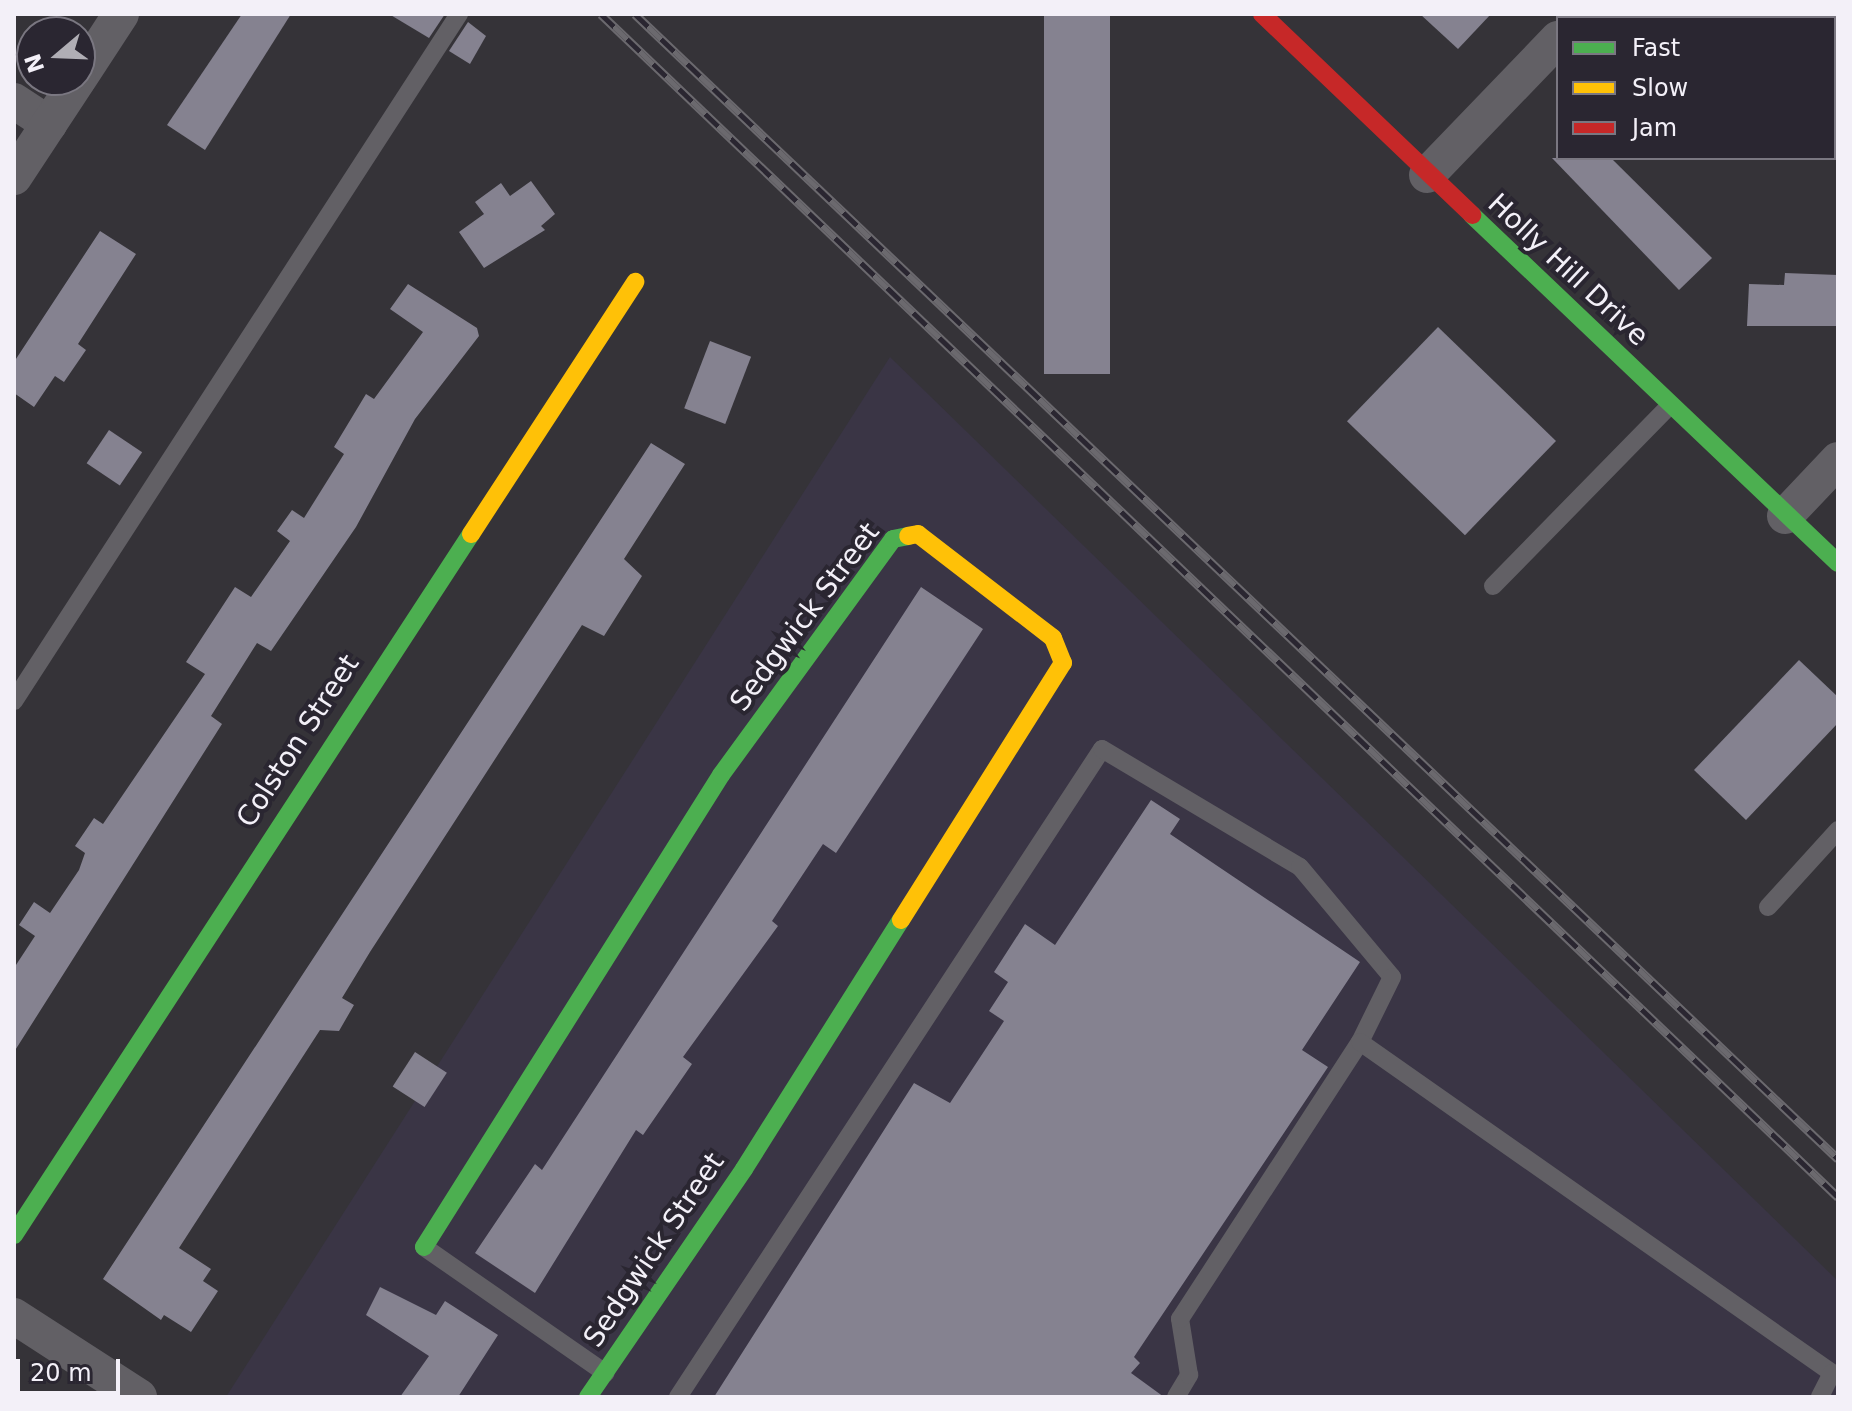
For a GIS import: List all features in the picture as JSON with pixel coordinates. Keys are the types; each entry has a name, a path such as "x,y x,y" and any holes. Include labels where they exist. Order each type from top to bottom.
{"street":[{"path":"96,53 121,14"},
{"name":"Holly Hill Drive","path":"1262,14 1427,175 1838,563"},
{"path":"1427,175 1556,41"},
{"path":"14,177 68,96"},
{"path":"14,101 49,124"},
{"name":"Colston Street","path":"14,1235 635,282"},
{"path":"1785,516 1838,460"},
{"name":"Sedgwick Street","path":"424,1247 721,775 893,539 918,534 1053,638 1063,663 744,1169 588,1397"},
{"path":"14,1316 139,1397"}],"lane":[{"path":"14,701 459,14"},
{"path":"1493,586 1670,405"},
{"path":"678,1397 1102,749 1300,867 1392,977 1360,1042 1180,1319 1189,1375 1176,1397"},
{"path":"1768,907 1838,830"},
{"path":"1360,1042 1832,1373 1820,1397"},
{"path":"424,1247 605,1373"}],"shaded area":[{"path":"890,357 1838,1281 1838,1397 226,1397"}],"building":[{"path":"242,14 291,14 205,150 167,125"},
{"path":"389,14 445,14 429,38"},
{"path":"1044,14 1110,14 1110,374 1044,374"},
{"path":"1420,14 1491,14 1458,49"},
{"path":"468,22 486,36 470,64 449,51"},
{"path":"1552,158 1613,160 1712,258 1679,290"},
{"path":"531,181 555,214 541,226 545,230 484,268 459,232 484,214 475,202 501,183 510,196"},
{"path":"100,231 136,254 78,344 86,350 64,382 55,376 34,407 14,393 14,362"},
{"path":"1785,273 1838,275 1838,326 1747,326 1749,284 1784,285"},
{"path":"408,284 477,328 479,336 415,419 356,527 271,651 257,643 211,716 222,724 14,1052 14,968 35,936 19,925 34,902 50,913 79,870 85,853 75,846 94,818 103,824 205,674 186,662 235,587 251,597 290,541 277,531 292,510 304,518 344,454 334,447 366,394 374,399 423,332 390,309"},
{"path":"1438,327 1556,441 1465,535 1347,421"},
{"path":"710,341 751,357 725,424 684,408"},
{"path":"109,430 142,452 120,486 87,463"},
{"path":"651,443 685,464 624,559 642,576 604,636 582,625 342,998 354,1005 339,1031 320,1030 179,1248 211,1269 203,1281 218,1291 191,1332 164,1315 161,1320 103,1279"},
{"path":"921,587 983,629 836,853 823,844 772,921 778,926 683,1057 692,1064 643,1135 636,1130 535,1293 475,1253 535,1164 542,1170"},
{"path":"1799,660 1838,697 1838,723 1746,820 1694,770"},
{"path":"1151,800 1180,819 1170,834 1360,962 1302,1050 1328,1067 1134,1357 1140,1363 1131,1373 1164,1397 714,1397 914,1083 950,1103 1004,1021 989,1011 1008,982 994,972 1025,924 1055,945"},
{"path":"415,1052 447,1073 425,1107 393,1086"},
{"path":"380,1287 436,1315 445,1301 498,1335 458,1397 400,1397 429,1356 366,1315"}],"railway":[{"path":"601,14 1838,1197"},
{"path":"635,14 1838,1159"}],"traffic: fast":[{"path":"1472,215 1838,563"},
{"path":"14,1235 471,534"},
{"path":"424,1247 721,775 893,539 908,536"},
{"path":"588,1397 744,1169 901,920"}],"traffic: slow":[{"path":"471,534 635,282"},
{"path":"901,920 1063,663 1053,638 918,534 908,536"}],"traffic: jam":[{"path":"1262,14 1472,215"}]}
